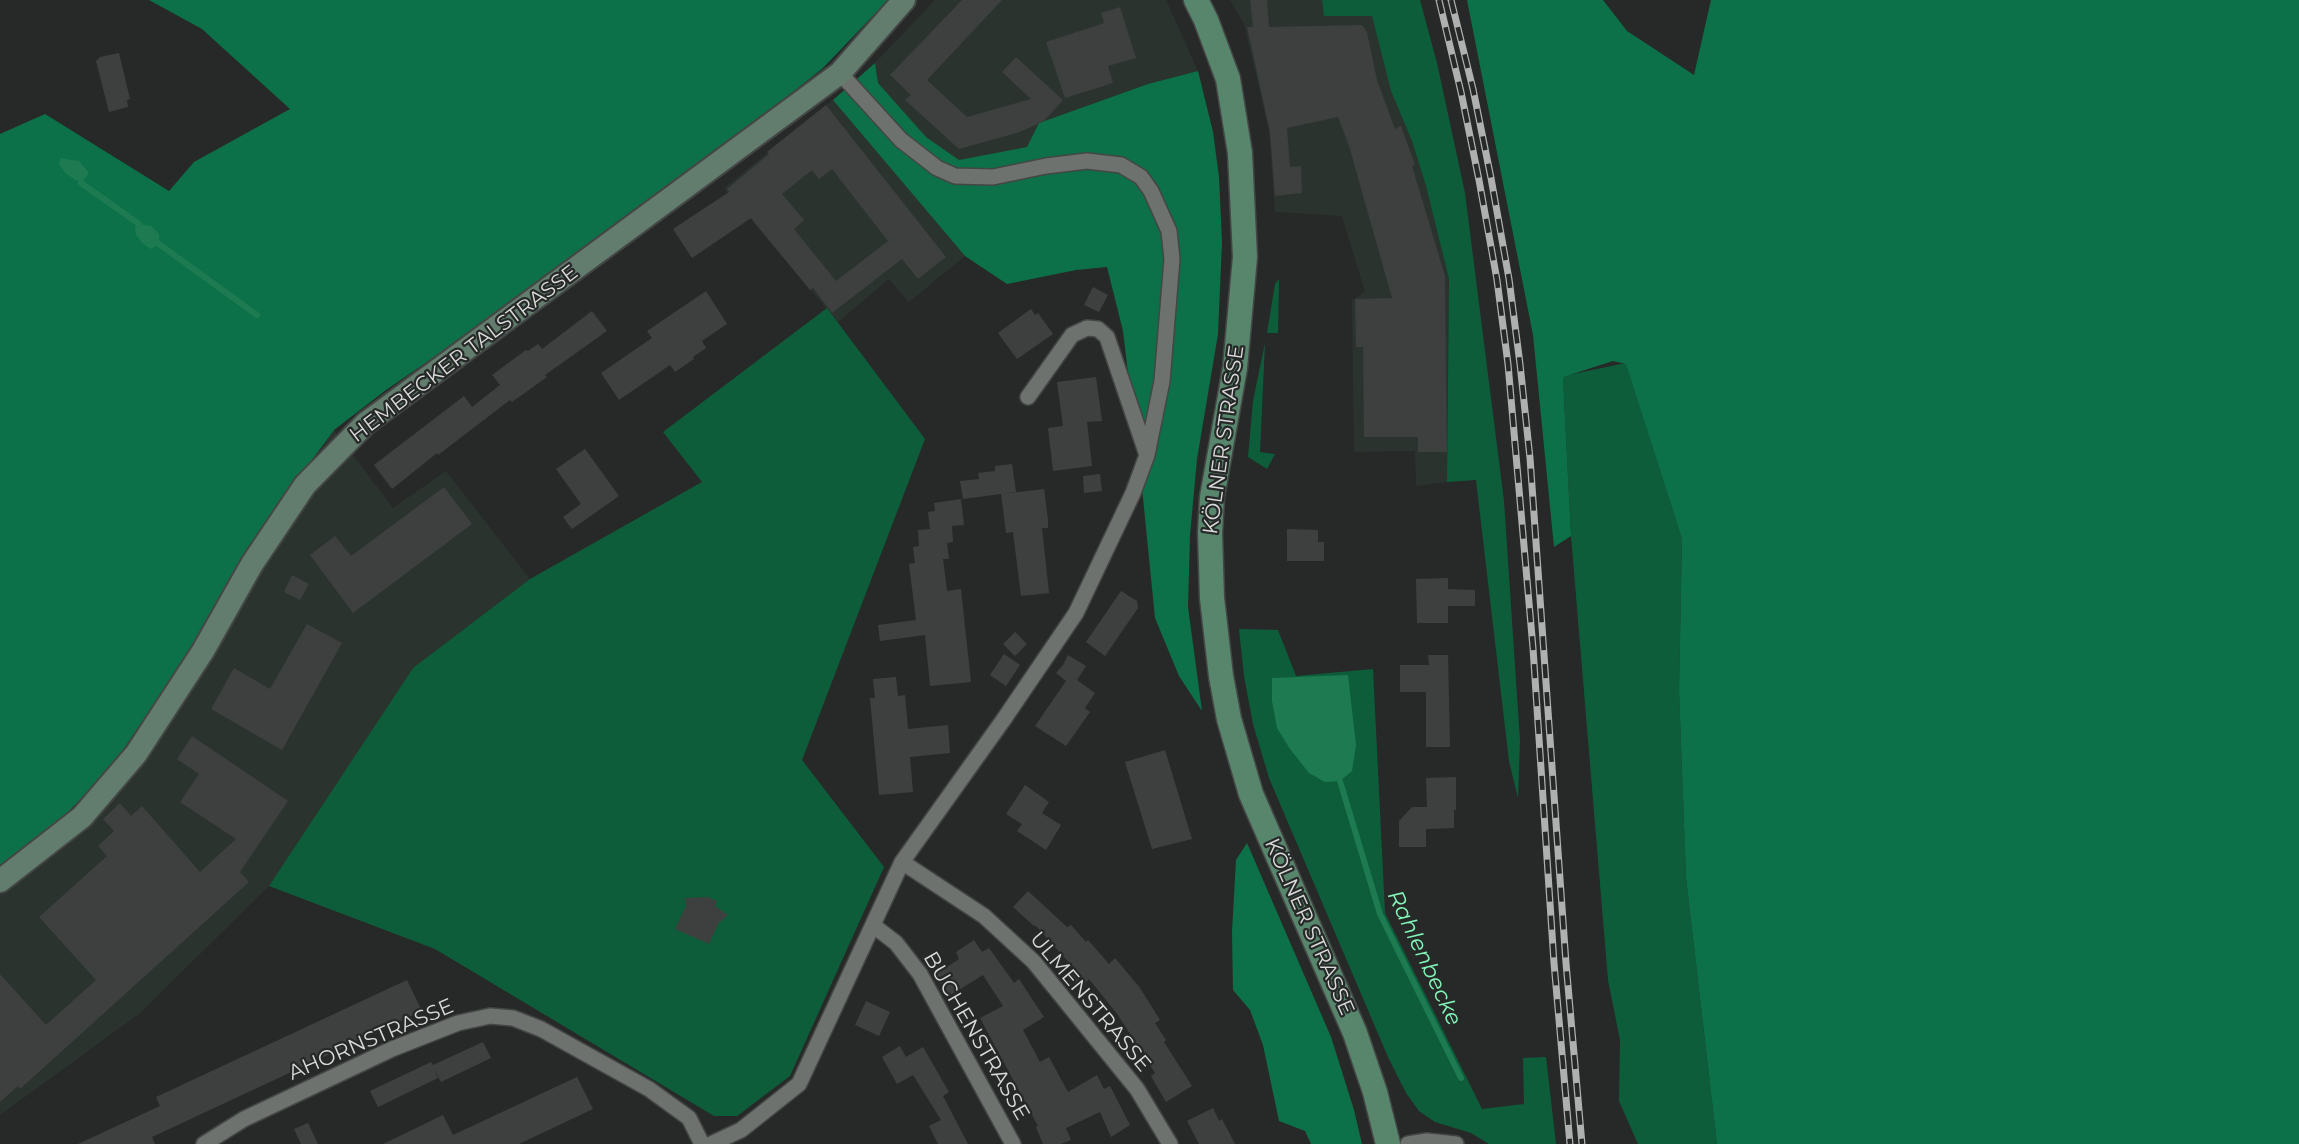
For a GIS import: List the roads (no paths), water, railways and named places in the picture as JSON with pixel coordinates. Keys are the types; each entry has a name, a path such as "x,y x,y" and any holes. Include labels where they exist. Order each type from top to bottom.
{"main road":[{"name":"KÖLNER STRASSE","path":"1197,0 1228,79 1240,153 1245,257 1235,368 1212,497 1210,533 1212,598 1221,676 1232,729 1251,794 1355,1033 1375,1092 1388,1144"}],"street":[{"name":"HEMBECKER TALSTRASSE","path":"0,881 81,817 136,754 203,651 252,564 305,485 366,423 840,73 904,0"},
{"path":"711,1144 741,1130 800,1084 902,862 1076,613 1119,526 1148,455 1162,381 1172,259 1169,231 1151,191 1141,177 1121,165 1088,161 1046,166 993,177 955,176 937,168 902,140 840,73"},
{"path":"1028,397 1072,334 1087,328 1098,329 1107,337 1148,455"},
{"name":"ULMENSTRASSE","path":"902,862 984,916 1034,962 1137,1089 1170,1144"},
{"name":"BUCHENSTRASSE","path":"874,926 896,943 920,974 1013,1144"},
{"name":"AHORNSTRASSE","path":"204,1144 244,1119 392,1049 458,1023 490,1016 513,1018 541,1029 649,1089 689,1118 702,1144"},
{"path":"1408,1144 1427,1141 1456,1144"}],"waterway":[{"path":"81,183 139,224"},
{"path":"159,244 257,315"},
{"name":"Rahlenbecke","path":"1340,781 1380,914 1461,1078"}],"railway":[{"path":"1439,0 1479,180 1497,280 1508,364 1533,648 1554,963 1570,1144"},
{"path":"1451,0 1473,89 1491,178 1509,279 1520,364 1530,458 1566,963 1582,1144"}]}
